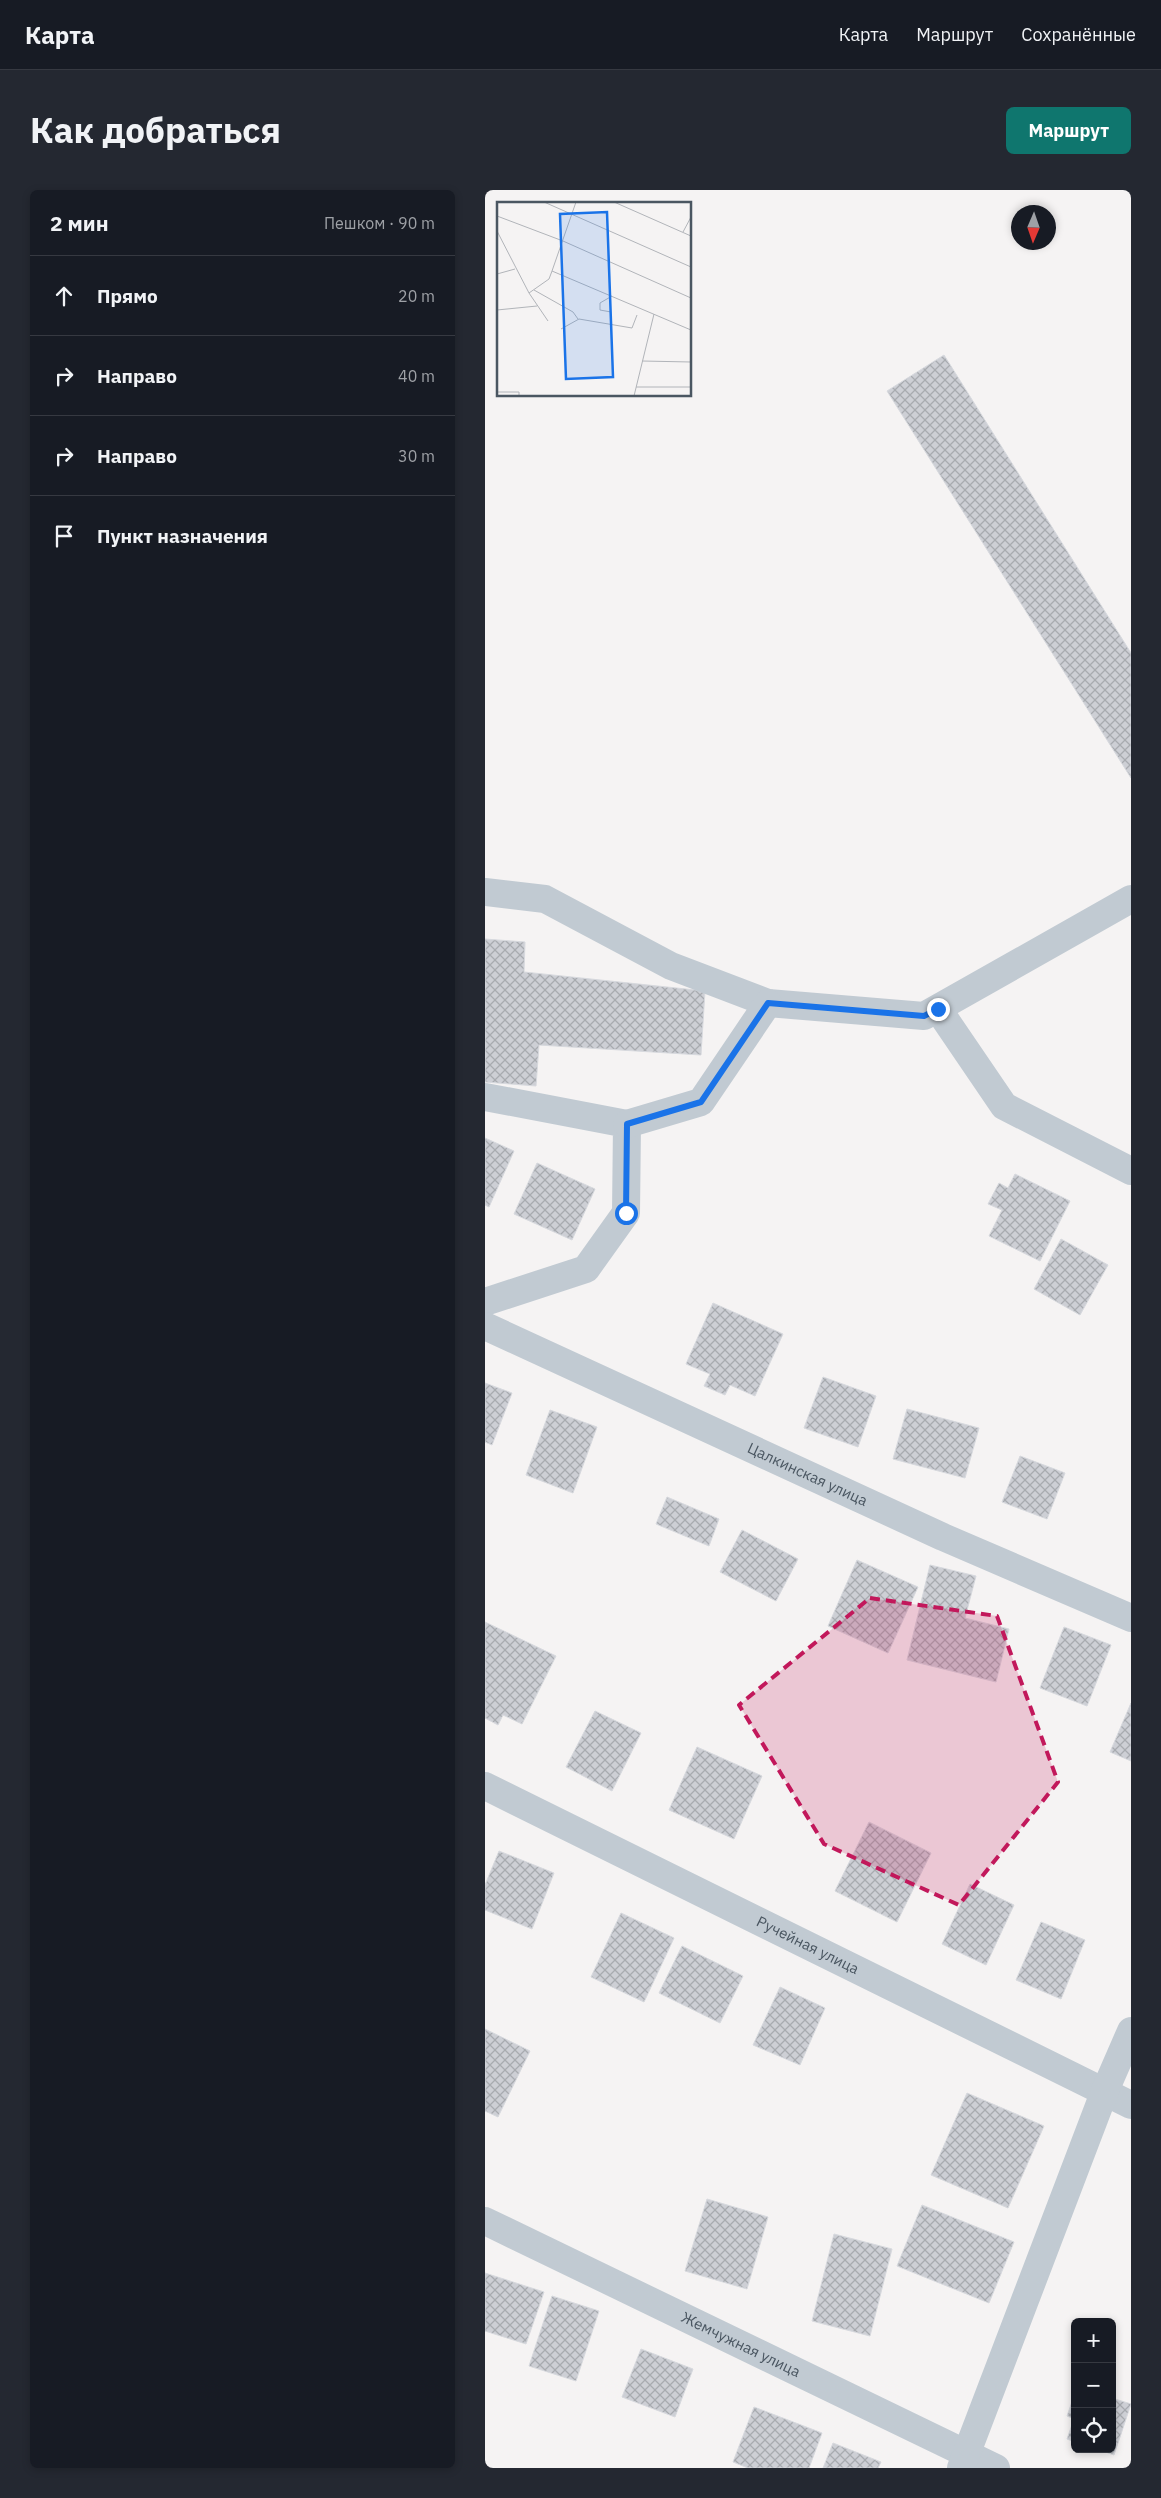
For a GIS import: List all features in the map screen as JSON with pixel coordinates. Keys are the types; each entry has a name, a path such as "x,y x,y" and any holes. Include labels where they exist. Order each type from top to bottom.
{"street":[{"path":"485,892 545,900 671,966 768,1003 924,1016 1131,899"},
{"path":"485,1097 627,1124 701,1102 768,1003"},
{"path":"938,1009 1004,1106 1131,1171"},
{"path":"485,1302 586,1269 626,1213 627,1124"},
{"name":"Цалкинская улица","path":"485,1326 943,1537 1131,1618"},
{"name":"Ручейная улица","path":"485,1786 1131,2105"},
{"path":"964,2461 1104,2093 1131,2031"},
{"name":"Жемчужная улица","path":"485,2221 964,2461 996,2468"}],"highlighted area":[{"path":"870,1598 997,1616 1058,1782 959,1905 824,1844 739,1705"}],"building":[{"path":"944,355 1131,653 1131,778 887,391"},
{"path":"485,939 525,942 524,972 705,991 701,1055 539,1045 536,1086 485,1082"},
{"path":"485,1138 514,1151 489,1207 485,1205"},
{"path":"537,1163 595,1189 572,1240 514,1214"},
{"path":"1015,1174 1070,1201 1040,1261 989,1236 1002,1210 988,1204 999,1183 1008,1188"},
{"path":"1061,1239 1108,1265 1080,1315 1034,1289"},
{"path":"713,1303 783,1334 755,1396 730,1385 725,1395 704,1386 710,1374 686,1364"},
{"path":"823,1377 876,1396 858,1447 804,1428"},
{"path":"485,1383 512,1393 492,1445 485,1442"},
{"path":"907,1409 979,1428 965,1478 893,1459"},
{"path":"550,1410 597,1427 573,1493 526,1475"},
{"path":"1020,1456 1065,1473 1047,1519 1002,1502"},
{"path":"667,1497 719,1519 709,1546 656,1524"},
{"path":"742,1530 798,1559 776,1601 720,1572"},
{"path":"857,1560 918,1587 888,1653 828,1626"},
{"path":"930,1565 976,1576 965,1618 1009,1629 996,1682 907,1660"},
{"path":"485,1622 556,1656 522,1724 503,1715 498,1725 485,1718"},
{"path":"1064,1627 1111,1645 1087,1706 1040,1688"},
{"path":"1131,1703 1131,1761 1110,1752"},
{"path":"595,1711 641,1733 612,1791 566,1767"},
{"path":"697,1747 762,1776 734,1839 669,1810"},
{"path":"869,1822 931,1853 897,1922 835,1891"},
{"path":"499,1851 554,1873 532,1929 485,1910 485,1885"},
{"path":"970,1884 1014,1905 986,1965 942,1944"},
{"path":"621,1913 674,1938 644,2002 591,1977"},
{"path":"1041,1922 1085,1940 1061,1999 1016,1980"},
{"path":"682,1946 743,1976 720,2023 659,1993"},
{"path":"780,1987 825,2008 800,2065 753,2045"},
{"path":"485,2029 530,2051 498,2117 485,2111"},
{"path":"967,2093 1044,2126 1008,2208 931,2175"},
{"path":"707,2199 768,2217 747,2289 685,2271"},
{"path":"922,2205 1014,2242 989,2303 897,2266"},
{"path":"834,2234 892,2249 870,2336 812,2321"},
{"path":"485,2273 544,2292 526,2344 485,2331"},
{"path":"552,2296 599,2311 576,2381 529,2366"},
{"path":"641,2349 693,2369 675,2417 622,2397"},
{"path":"1116,2399 1131,2404 1116,2449"},
{"path":"1071,2404 1071,2418 1067,2416"},
{"path":"754,2407 822,2433 809,2468 748,2468 733,2462"},
{"path":"1071,2428 1071,2440 1067,2439"},
{"path":"833,2443 881,2462 878,2468 823,2468"}],"route":[{"path":"626,1213 627,1124 701,1102 768,1003 924,1016 938,1009"}]}
